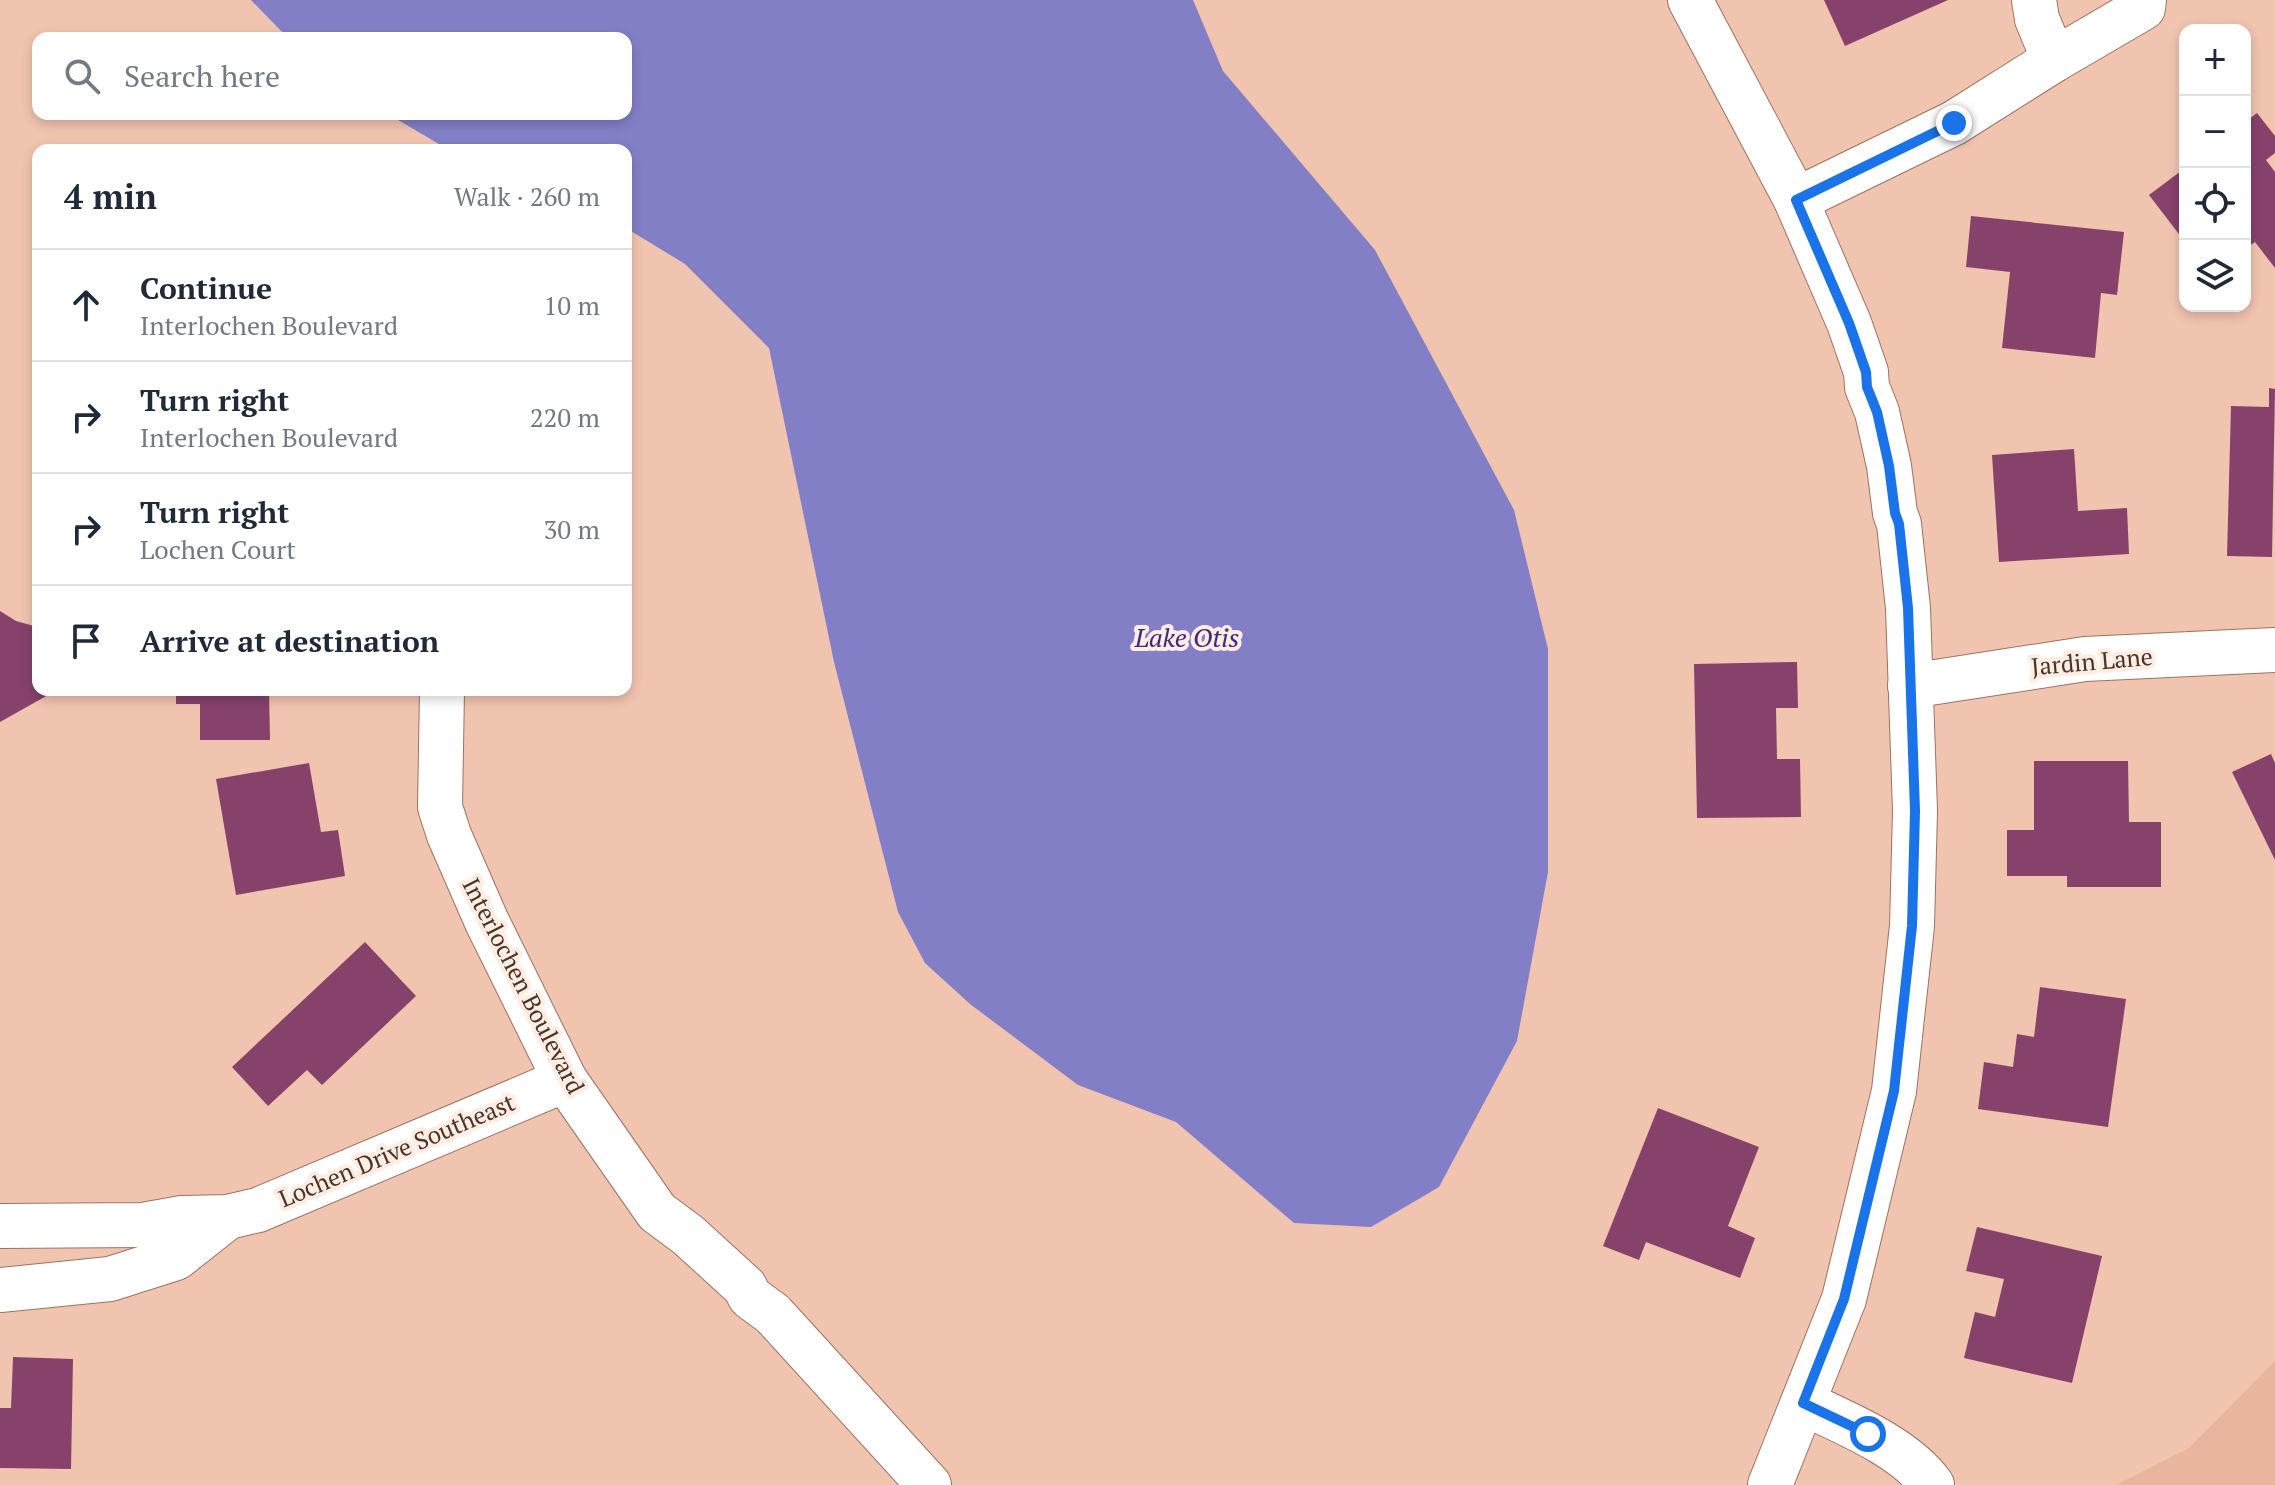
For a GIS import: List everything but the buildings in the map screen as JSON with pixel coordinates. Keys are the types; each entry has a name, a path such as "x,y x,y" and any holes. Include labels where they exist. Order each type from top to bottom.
{"street":[{"path":"1690,0 1796,200 1849,323 1866,372 1867,387 1877,412 1889,466 1908,608 1915,811 1912,926 1894,1091 1844,1299 1803,1403 1786,1480"},
{"path":"2034,0 2037,19 2054,60"},
{"path":"1796,200 1954,123 2143,8 2144,0"},
{"name":"Jardin Lane","path":"1910,686 2085,659 2275,650"},
{"name":"Interlochen Boulevard","path":"442,696 440,807 487,922 565,1080 657,1212 688,1235 745,1287 750,1297 773,1314 929,1485"},
{"name":"Lochen Drive Southeast","path":"0,1226 143,1225 182,1218 228,1217 258,1210 565,1080"},
{"name":"Lochen Drive Southeast","path":"0,1290 110,1279 176,1258 228,1217"},
{"path":"1803,1403 1868,1434 1923,1472 1932,1485"}],"shaded area":[{"path":"2275,1361 2275,1485 2116,1485 2189,1448"}],"water":[{"name":"Lake Otis","path":"251,0 1193,0 1223,71 1375,250 1514,510 1548,649 1548,872 1517,1041 1439,1187 1371,1227 1294,1223 1176,1122 1078,1085 970,1004 925,963 898,912 834,662 769,348 685,264 632,232 632,144 439,144 398,120 632,120 632,32 282,32"}],"route":[{"path":"1868,1434 1803,1403 1844,1299 1894,1091 1912,926 1915,811 1908,608 1899,524 1877,412 1849,323 1796,200 1954,123"}]}
